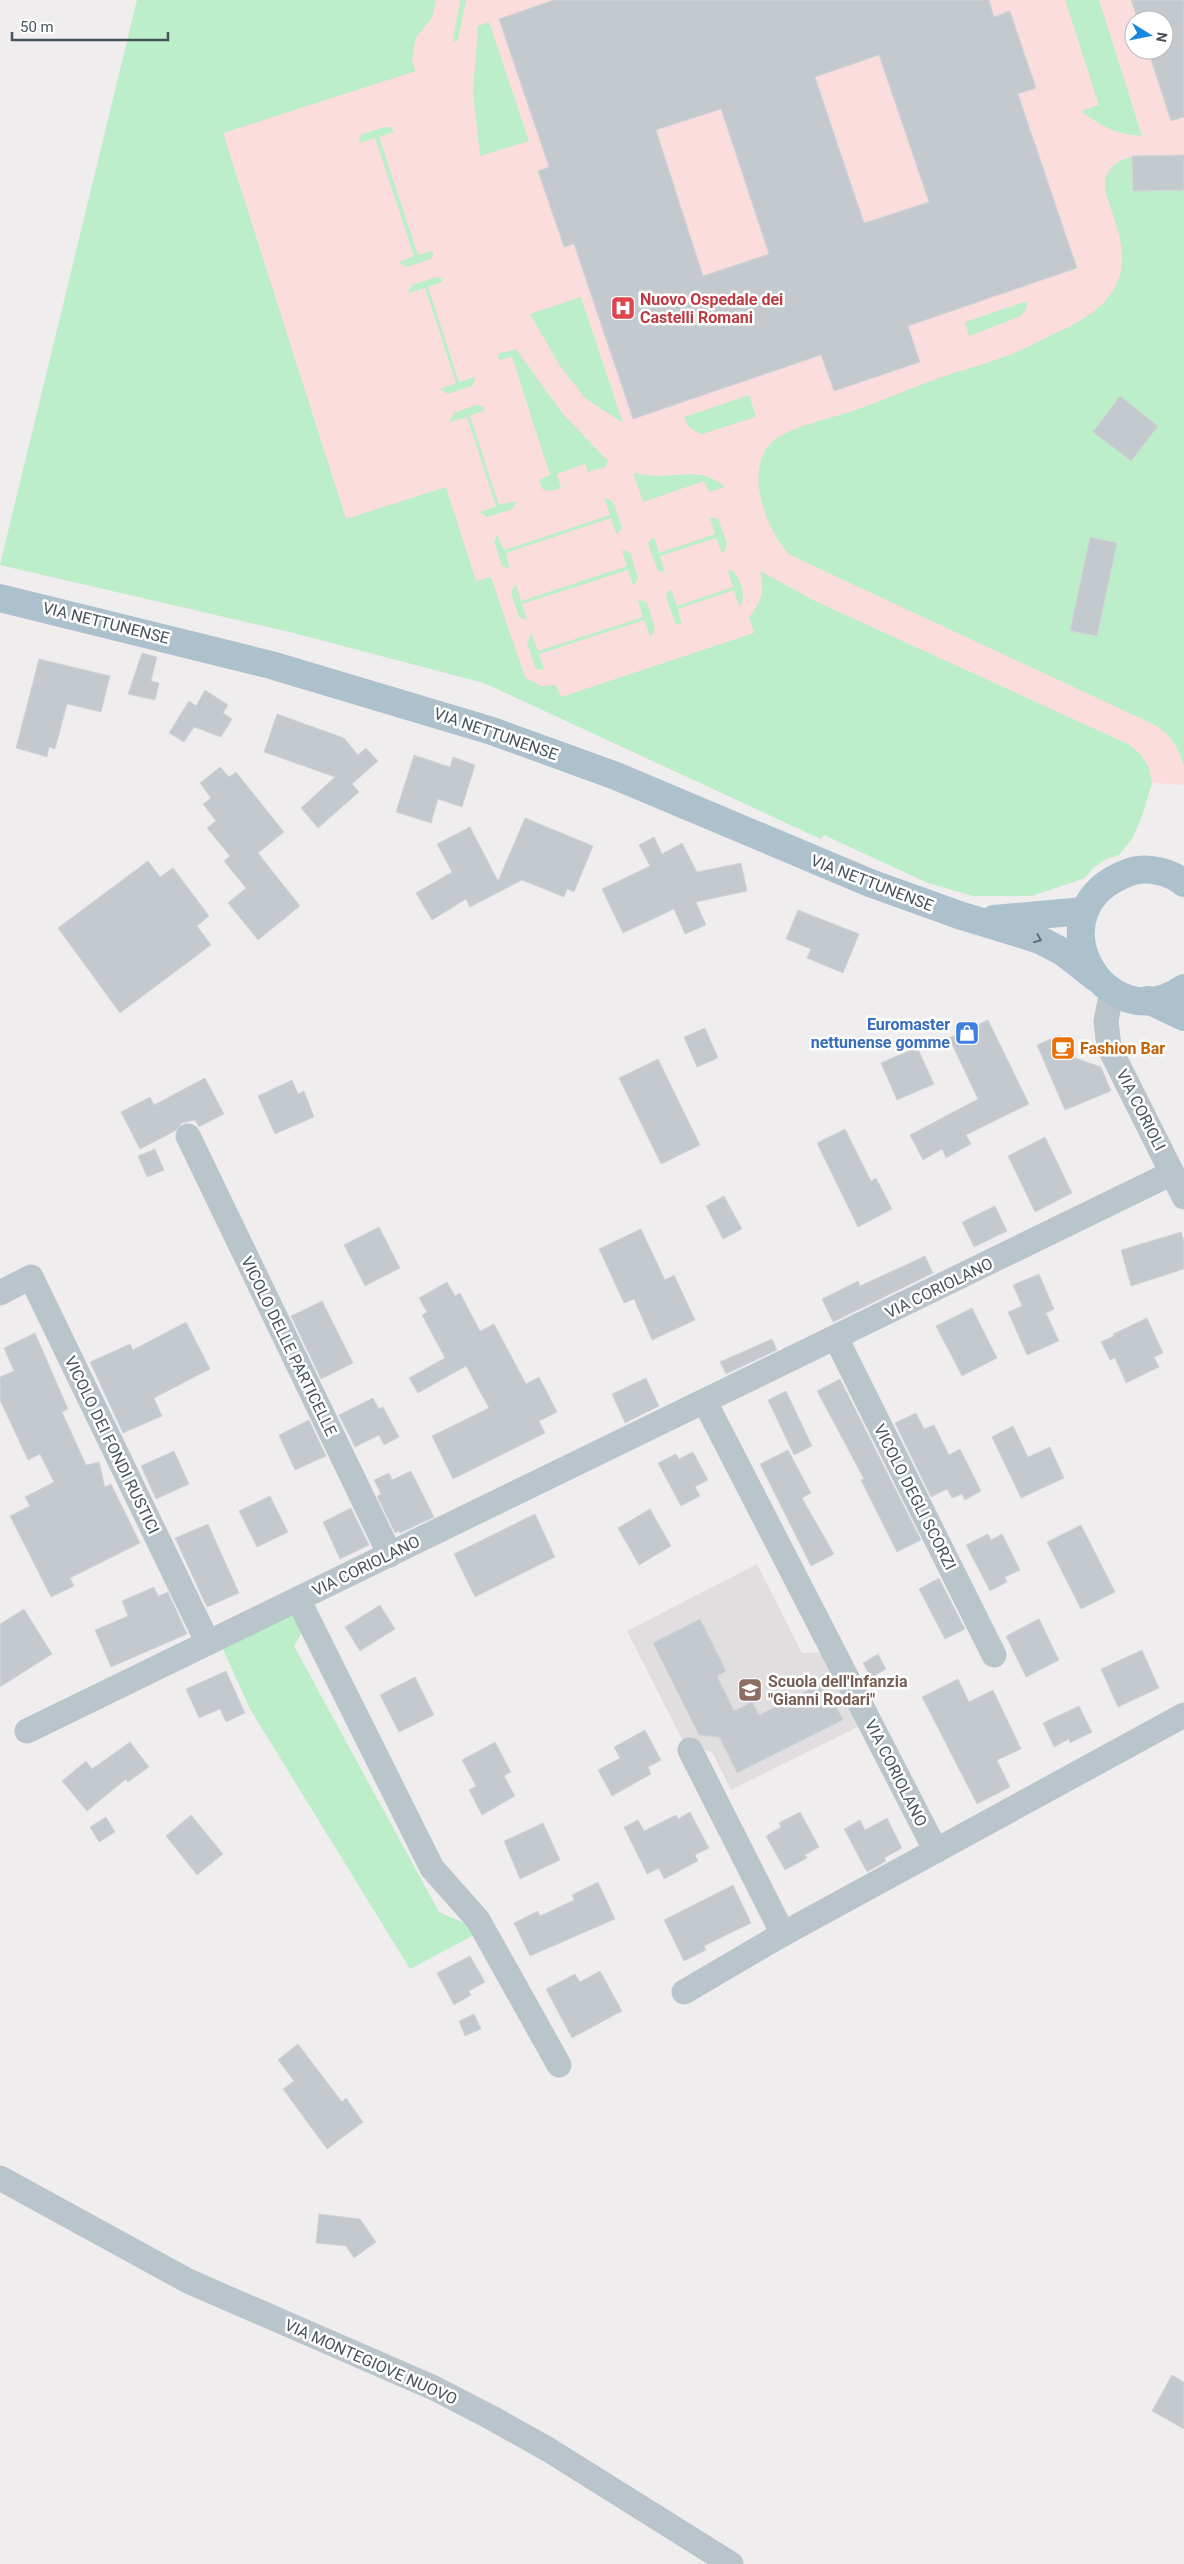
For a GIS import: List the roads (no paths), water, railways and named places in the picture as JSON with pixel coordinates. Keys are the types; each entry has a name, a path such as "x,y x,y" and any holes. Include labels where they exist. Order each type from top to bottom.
{"main road":[{"name":"VIA NETTUNENSE","path":"0,598 271,665 492,731 616,776 842,872 975,920 1048,943 1063,952 1104,985"},
{"path":"1184,883 1178,878 1158,870 1135,870 1114,877 1096,892 1084,911 1080,928 1081,946 1086,964 1104,985 1129,998 1148,1000 1163,998 1184,988"},
{"name":"VIA NETTUNENSE","path":"975,920 1084,911"},
{"path":"1148,1000 1184,1017"}],"street":[{"name":"VIA CORIOLI","path":"1104,985 1109,1047 1184,1197"},
{"name":"VICOLO DELLE PARTICELLE","path":"188,1136 390,1555"},
{"name":"VIA CORIOLANO","path":"28,1731 1172,1173"},
{"name":"VICOLO DEI FONDI RUSTICI","path":"0,1293 31,1277 208,1643"},
{"name":"VICOLO DEGLI SCORZI","path":"836,1338 994,1655"},
{"name":"VIA CORIOLANO","path":"705,1402 936,1851"},
{"path":"298,1599 432,1868 478,1920 559,2065"},
{"path":"684,1992 783,1934 1184,1715"},
{"path":"690,1750 783,1934"},
{"name":"VIA MONTEGIOVE NUOVO","path":"0,2178 188,2280 459,2400 550,2450 731,2564"}],"place":[{"name":"Nuovo Ospedale dei Castelli Romani","path":"623,308"},
{"name":"Euromaster nettunense gomme","path":"967,1033"},
{"name":"Fashion Bar","path":"1063,1048"},
{"name":"Scuola dell'Infanzia \"Gianni Rodari\"","path":"750,1690"}]}
